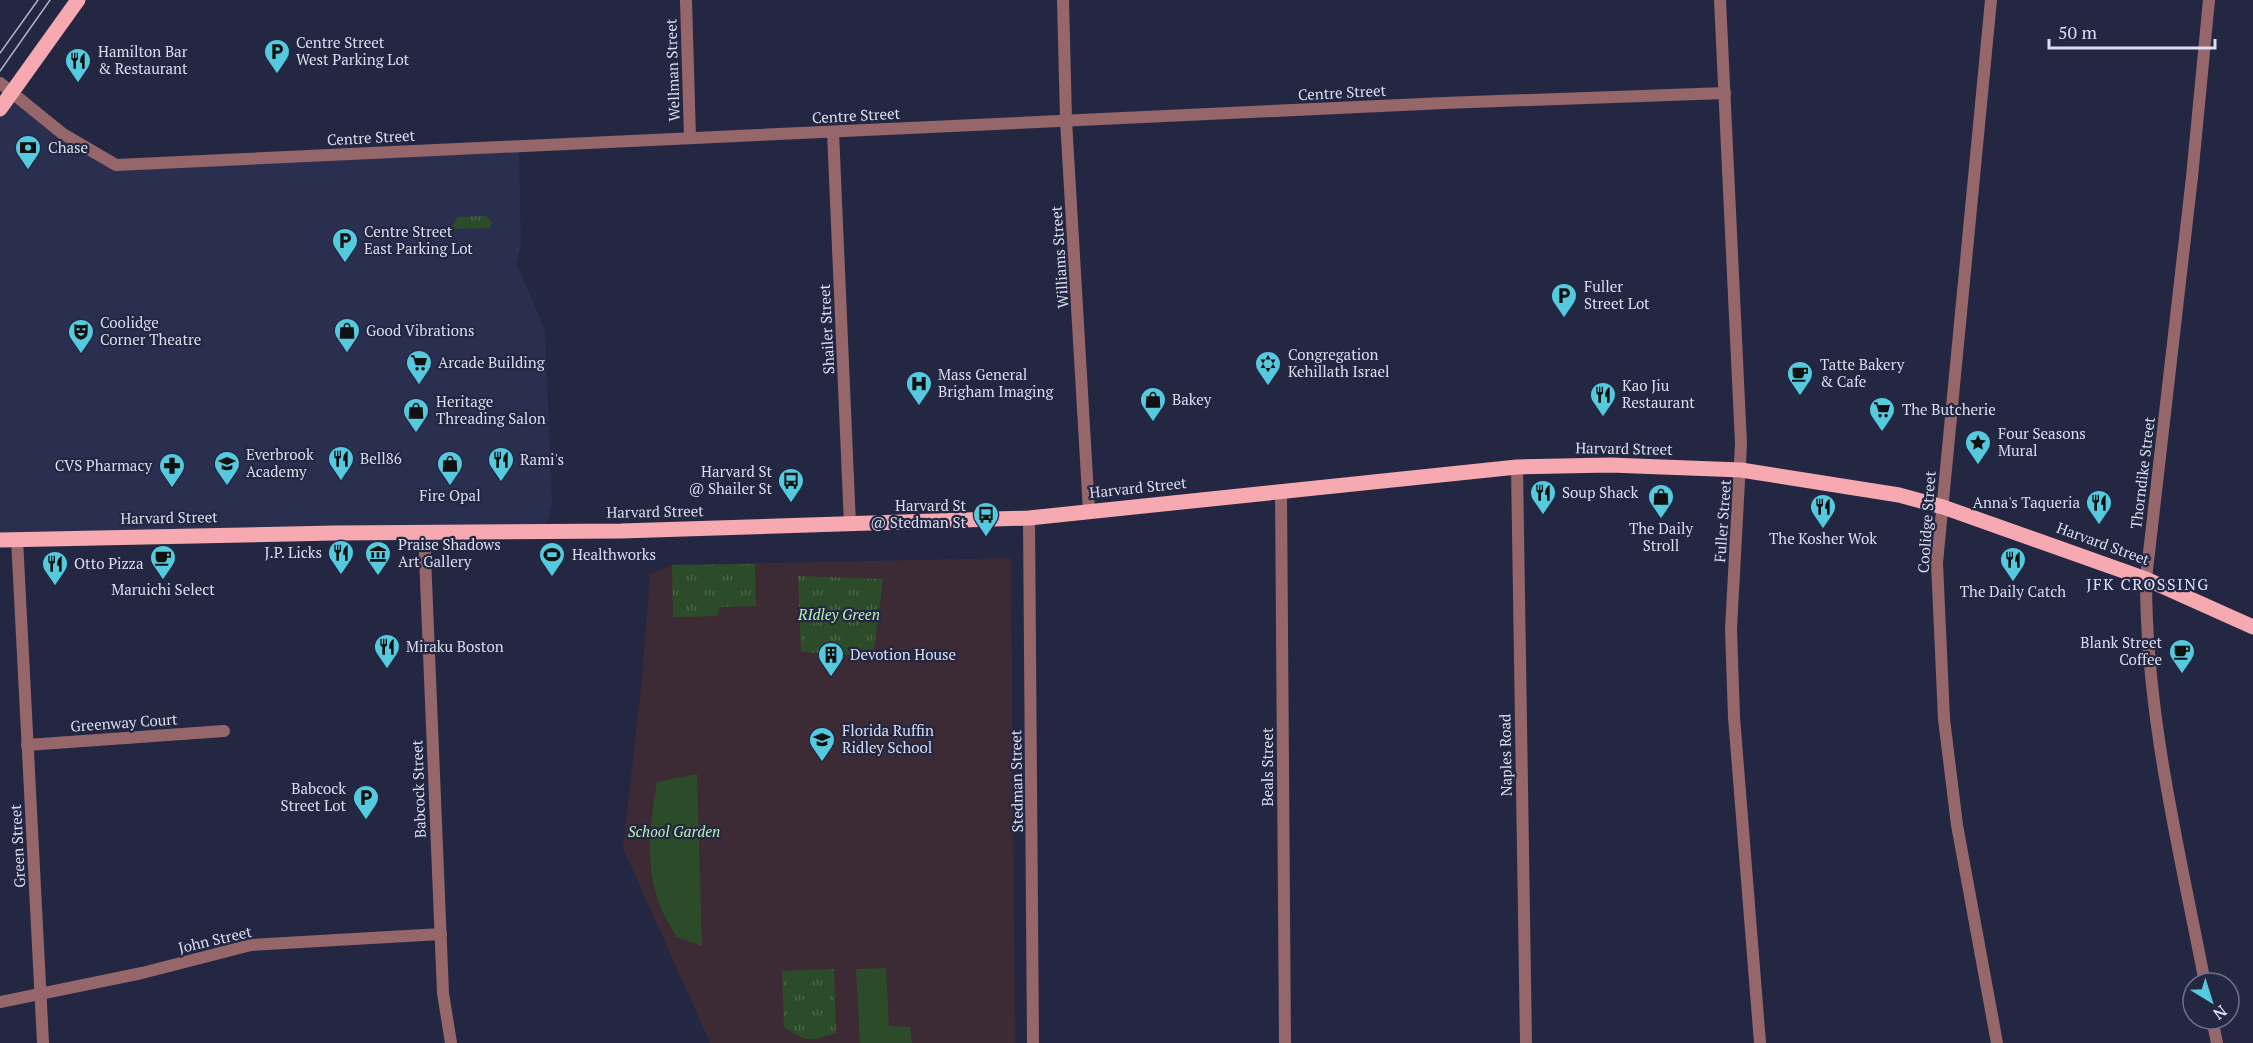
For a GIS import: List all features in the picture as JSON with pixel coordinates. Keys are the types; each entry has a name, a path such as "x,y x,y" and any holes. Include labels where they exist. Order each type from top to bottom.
{"main road":[{"path":"0,109 6,88 78,0"},
{"name":"Harvard Street","path":"0,540 850,525 1029,518 1517,467 1610,465 1741,470 1766,471 1899,495 1943,507 2146,579 2253,627"}],"street":[{"name":"Wellman Street","path":"686,0 690,138"},
{"name":"Williams Street","path":"1063,0 1066,120 1089,511"},
{"name":"Fuller Street","path":"1720,0 1741,470 1731,629 1733,706 1760,1043"},
{"name":"Coolidge Street","path":"1991,0 1937,563 1944,719 1957,825 1997,1043"},
{"name":"Thorndike Street","path":"2203,971 2152,704 2146,640 2146,579 2192,177 2209,0"},
{"name":"Centre Street","path":"6,88 63,134 116,165 1066,120 1725,93"},
{"name":"Shailer Street","path":"833,132 850,525"},
{"name":"Naples Road","path":"1517,467 1526,1043"},
{"name":"Beals Street","path":"1281,491 1284,1043"},
{"name":"Stedman Street","path":"1029,518 1033,1043"},
{"name":"Babcock Street","path":"424,532 442,993 451,1043"},
{"name":"Green Street","path":"17,539 43,1043"},
{"name":"Greenway Court","path":"27,745 224,731"},
{"name":"John Street","path":"0,1002 41,996 251,945 441,934"}],"shaded area":[{"path":"11,93 116,165 519,147 521,245 516,263 545,329 552,503 545,532 0,540 0,109"},
{"name":"Florida Ruffin Ridley School","path":"1011,558 1015,1043 710,1043 623,848 642,678 650,574 672,565"}],"green space":[{"path":"486,216 492,222 490,228 450,229 458,217"},
{"path":"755,564 756,606 720,607 717,616 673,617 672,565"},
{"name":"RIdley Green","path":"798,576 883,579 873,656 801,652"},
{"name":"School Garden","path":"697,774 702,946 676,937 659,903 650,858 652,812 657,782"},
{"path":"886,968 889,1026 910,1027 912,1043 860,1043 856,969"},
{"path":"834,969 836,1033 808,1039 784,1027 782,971"}],"tram line":[{"path":"0,53 38,0"},
{"path":"0,71 50,0"}],"place":[{"name":"Centre Street West Parking Lot","path":"277,75"},
{"name":"Hamilton Bar & Restaurant","path":"78,84"},
{"name":"Chase","path":"28,171"},
{"name":"Centre Street East Parking Lot","path":"345,264"},
{"name":"Fuller Street Lot","path":"1564,319"},
{"name":"Good Vibrations","path":"347,354"},
{"name":"Coolidge Corner Theatre","path":"81,355"},
{"name":"Arcade Building","path":"419,386"},
{"name":"Congregation Kehillath Israel","path":"1268,387"},
{"name":"Tatte Bakery & Cafe","path":"1800,397"},
{"name":"Mass General Brigham Imaging","path":"919,407"},
{"name":"Kao Jiu Restaurant","path":"1603,418"},
{"name":"Bakey","path":"1153,423"},
{"name":"The Butcherie","path":"1882,433"},
{"name":"Heritage Threading Salon","path":"416,434"},
{"name":"Four Seasons Mural","path":"1978,466"},
{"name":"Bell86","path":"341,482"},
{"name":"Rami's","path":"501,483"},
{"name":"Everbrook Academy","path":"227,487"},
{"name":"Fire Opal","path":"450,487"},
{"name":"CVS Pharmacy","path":"172,489"},
{"name":"Harvard St @ Shailer St","path":"791,504"},
{"name":"Soup Shack","path":"1543,516"},
{"name":"The Daily Stroll","path":"1661,520"},
{"name":"Anna's Taqueria","path":"2099,526"},
{"name":"The Kosher Wok","path":"1823,530"},
{"name":"Harvard St @ Stedman St","path":"986,538"},
{"name":"J.P. Licks","path":"341,576"},
{"name":"Praise Shadows Art Gallery","path":"378,577"},
{"name":"Healthworks","path":"552,578"},
{"name":"Maruichi Select","path":"163,581"},
{"name":"The Daily Catch","path":"2013,583"},
{"name":"Otto Pizza","path":"55,587"},
{"name":"Miraku Boston","path":"387,670"},
{"name":"Blank Street Coffee","path":"2182,675"},
{"name":"Devotion House","path":"831,678"},
{"name":"Florida Ruffin Ridley School","path":"822,763"},
{"name":"Babcock Street Lot","path":"366,821"}],"district":[{"name":"JFK CROSSING","path":"2148,584"}]}
